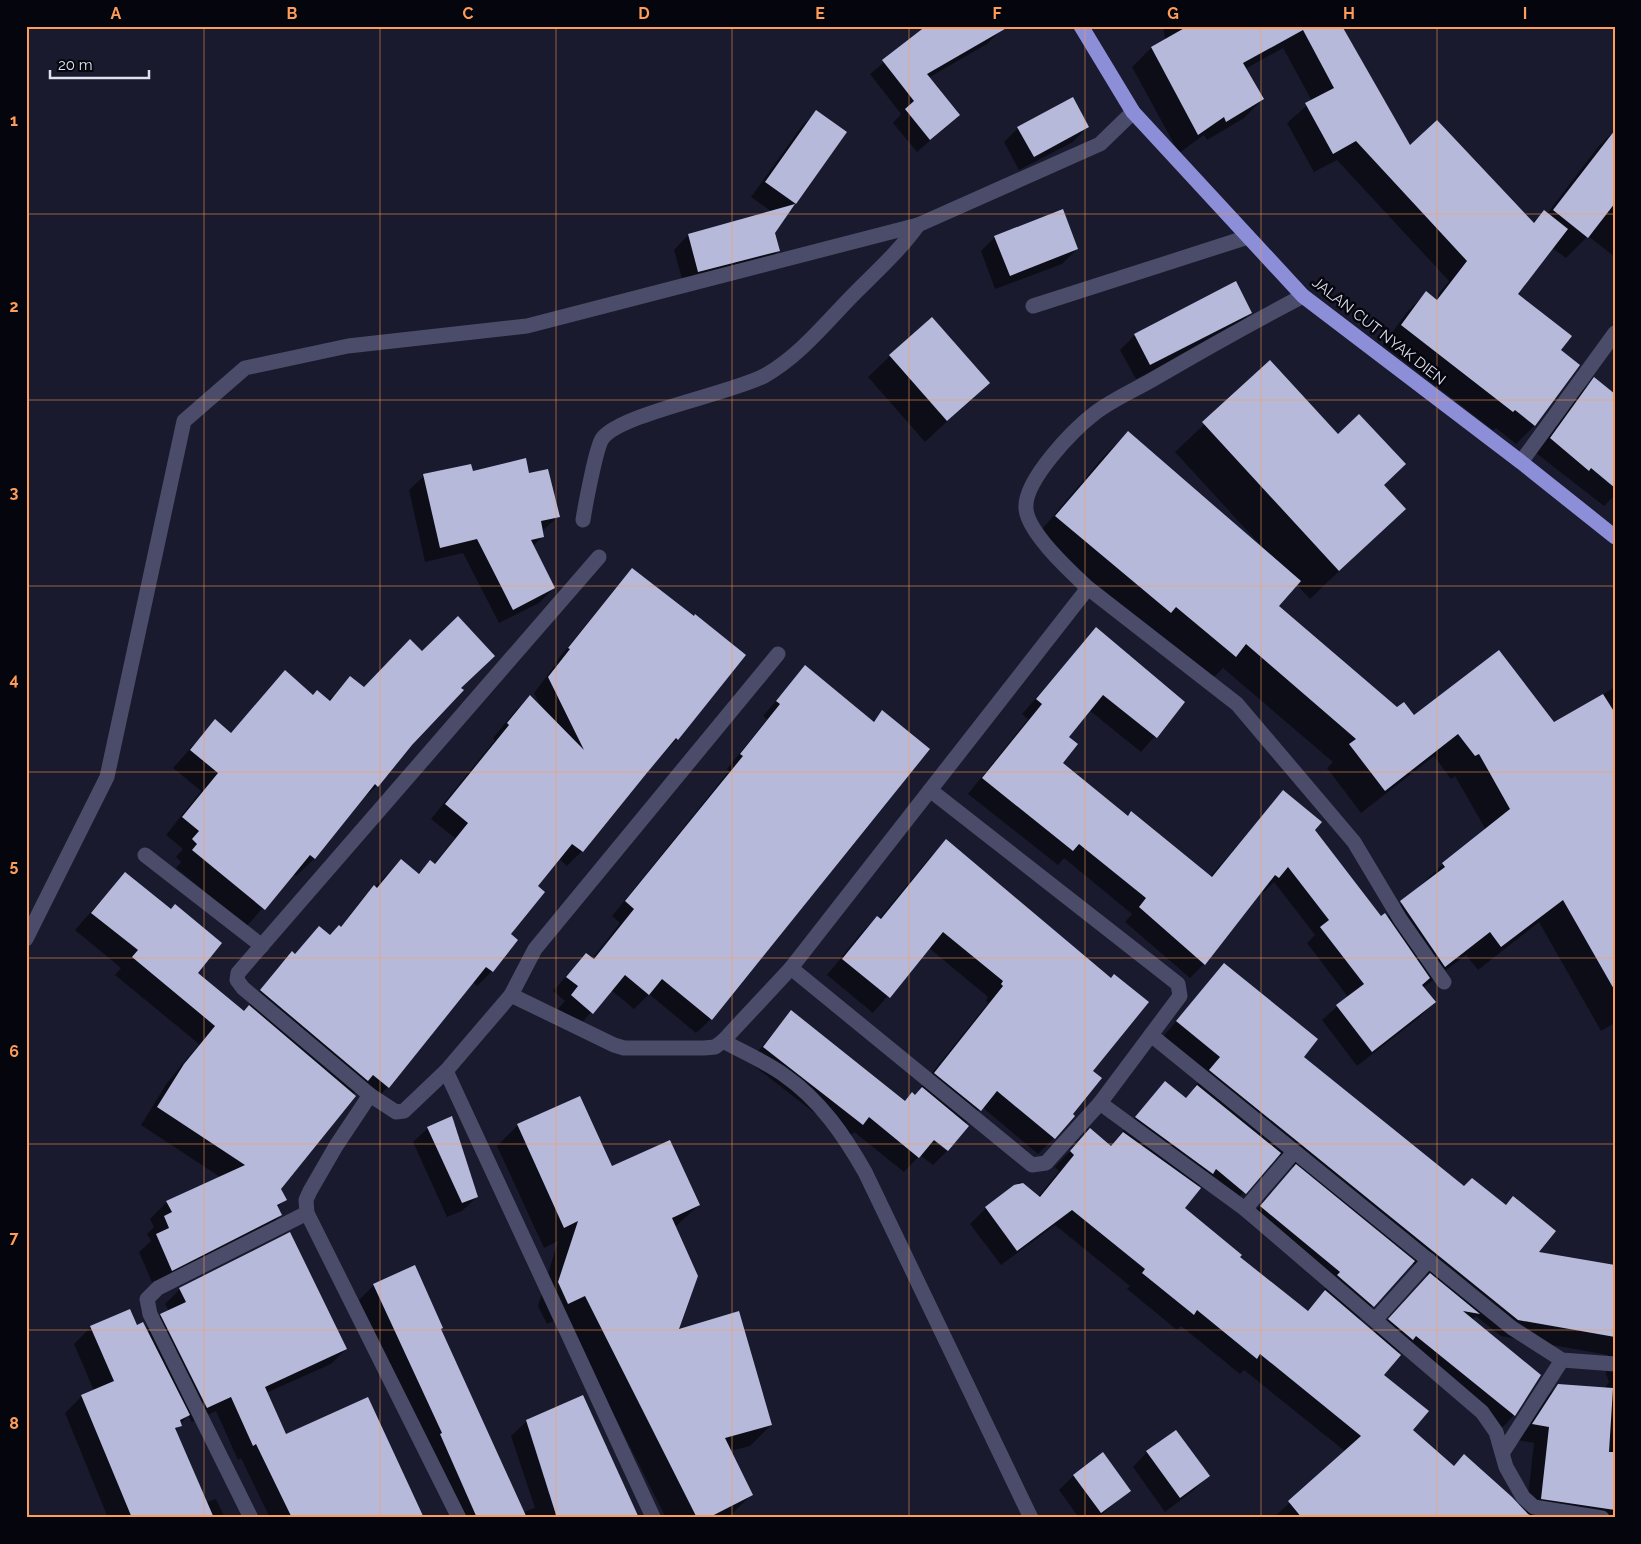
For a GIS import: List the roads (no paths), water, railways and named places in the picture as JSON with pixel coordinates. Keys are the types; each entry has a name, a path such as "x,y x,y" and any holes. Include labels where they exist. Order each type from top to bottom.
{"highway":[{"name":"JALAN CUT NYAK DIEN","path":"1081,26 1133,112 1303,296 1521,462 1615,537"}],"street":[{"path":"26,939 107,778 184,421 245,368 348,346 527,326 918,225 1100,144 1133,112"},
{"path":"583,520 601,440 612,430 650,414 725,391 762,377 783,364 884,265 918,225"},
{"path":"1033,306 1248,236"},
{"path":"1303,296 1241,328 1095,413 1048,458 1030,491 1026,509 1035,530 1059,561 1088,588 1237,704 1354,842 1400,919 1444,982"},
{"path":"1521,462 1615,333"},
{"path":"598,557 238,973 237,980 244,988 370,1095 396,1112 404,1111 446,1071 511,995 535,949 778,654"},
{"path":"511,995 614,1045 624,1048 704,1048 715,1046 723,1041 791,968 1088,588"},
{"path":"791,968 1032,1165 1046,1163 1100,1103 1180,996 1181,990 1178,984 930,790"},
{"path":"146,855 262,946"},
{"path":"1151,1036 1512,1328 1562,1360 1615,1364"},
{"path":"723,1041 784,1074 811,1098 842,1133 865,1172 1031,1518"},
{"path":"446,1071 653,1517"},
{"path":"370,1095 336,1146 310,1191 306,1200 307,1213 459,1518"},
{"path":"1100,1103 1245,1209 1482,1412 1496,1432 1506,1467 1513,1481 1523,1497 1534,1507 1602,1518"},
{"path":"1245,1209 1294,1152"},
{"path":"251,1518 150,1314 147,1299 158,1288 307,1213"},
{"path":"1375,1320 1429,1260"},
{"path":"1503,1452 1562,1360"}]}
